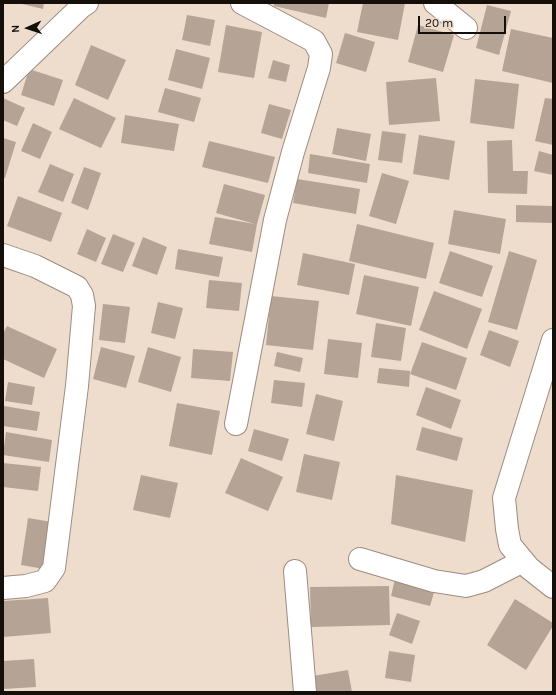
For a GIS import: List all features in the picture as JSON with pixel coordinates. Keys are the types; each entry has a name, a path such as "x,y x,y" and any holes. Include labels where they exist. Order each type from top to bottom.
{"street":[{"path":"236,424 275,220 293,152 319,68 321,54 314,41 242,3"},
{"path":"435,3 466,28"},
{"path":"3,82 83,4"},
{"path":"3,255 36,266 77,287 82,296 84,306 77,386 54,568 45,581 26,586 3,588"},
{"path":"553,340 504,498 510,545 529,568 553,587"},
{"path":"360,559 434,581 466,586 484,581 523,561"},
{"path":"295,571 305,692"}],"building":[{"path":"18,3 44,3 43,9"},
{"path":"274,3 329,3 326,18 274,6"},
{"path":"363,3 405,3 398,40 357,32"},
{"path":"487,5 511,11 499,55 476,48"},
{"path":"187,15 215,20 210,46 182,40"},
{"path":"226,25 262,32 254,78 218,72"},
{"path":"418,25 454,35 443,72 408,62"},
{"path":"511,29 553,38 553,83 502,71"},
{"path":"345,33 375,42 366,72 336,63"},
{"path":"91,45 126,60 108,100 75,85"},
{"path":"176,49 210,58 202,89 168,80"},
{"path":"273,60 290,65 286,82 268,78"},
{"path":"29,69 63,80 54,106 21,95"},
{"path":"436,78 440,121 389,125 386,82"},
{"path":"475,79 519,84 514,129 470,123"},
{"path":"165,88 201,98 194,122 158,112"},
{"path":"3,98 25,108 17,126 3,120"},
{"path":"74,98 116,118 101,148 59,129"},
{"path":"545,98 553,99 553,145 535,141"},
{"path":"269,104 291,110 282,139 261,133"},
{"path":"125,115 179,124 174,151 121,143"},
{"path":"33,123 52,132 40,159 21,151"},
{"path":"337,128 371,134 366,161 332,154"},
{"path":"382,131 406,134 402,163 378,160"},
{"path":"419,135 455,141 449,180 413,174"},
{"path":"3,138 16,142 5,178 3,178"},
{"path":"512,140 513,171 528,171 527,194 488,193 487,141"},
{"path":"209,141 275,157 268,183 202,167"},
{"path":"539,151 553,155 553,175 534,171"},
{"path":"310,154 370,164 367,183 308,173"},
{"path":"50,164 74,174 63,202 38,192"},
{"path":"84,167 101,173 88,210 71,203"},
{"path":"382,173 409,181 396,224 369,216"},
{"path":"297,179 360,189 356,214 293,203"},
{"path":"224,184 265,195 257,224 252,252 209,244 215,217 255,224 216,213"},
{"path":"18,196 62,213 51,242 7,226"},
{"path":"516,205 553,206 553,223 516,222"},
{"path":"454,210 506,219 500,254 448,244"},
{"path":"357,224 434,243 426,279 349,261"},
{"path":"87,229 106,238 96,262 77,254"},
{"path":"113,234 135,243 123,272 101,264"},
{"path":"143,237 167,247 157,275 132,266"},
{"path":"178,249 223,257 219,277 175,269"},
{"path":"450,251 493,266 482,297 439,283"},
{"path":"509,251 537,260 517,330 488,322"},
{"path":"303,253 355,264 349,295 297,285"},
{"path":"364,275 419,287 411,326 356,314"},
{"path":"209,280 242,283 239,311 206,308"},
{"path":"434,291 482,309 467,349 419,330"},
{"path":"271,296 319,301 313,350 266,345"},
{"path":"158,302 183,308 175,339 151,333"},
{"path":"103,304 130,307 125,343 99,340"},
{"path":"376,323 406,328 401,361 371,357"},
{"path":"7,326 57,349 44,378 3,359 3,334"},
{"path":"489,330 519,341 510,367 480,355"},
{"path":"328,339 362,343 358,378 324,374"},
{"path":"422,342 467,358 456,390 410,374"},
{"path":"101,347 135,356 126,388 93,379"},
{"path":"148,347 181,357 171,392 138,382"},
{"path":"193,349 233,352 230,381 191,378"},
{"path":"277,352 303,358 300,372 274,366"},
{"path":"379,368 410,371 409,387 377,383"},
{"path":"274,380 305,383 302,407 271,403"},
{"path":"8,382 35,387 32,405 5,401"},
{"path":"426,387 461,400 451,429 416,415"},
{"path":"316,394 343,401 334,441 306,434"},
{"path":"177,403 220,411 212,455 169,446"},
{"path":"4,406 40,412 37,431 3,426"},
{"path":"422,427 463,438 457,461 416,450"},
{"path":"254,429 289,439 282,461 248,451"},
{"path":"6,432 52,440 49,462 3,455"},
{"path":"304,454 340,462 332,500 296,492"},
{"path":"241,458 283,477 268,511 225,493"},
{"path":"3,463 41,467 38,491 3,487"},
{"path":"141,475 178,483 170,518 133,510"},
{"path":"396,475 473,490 465,542 391,524"},
{"path":"28,518 52,522 44,569 21,565"},
{"path":"395,579 435,589 430,606 391,596"},
{"path":"389,586 390,625 311,627 310,587"},
{"path":"48,598 51,633 3,637 3,601"},
{"path":"515,599 553,623 553,626 526,670 487,645"},
{"path":"397,613 420,621 412,644 389,635"},
{"path":"389,651 415,655 411,682 385,678"},
{"path":"34,659 36,687 3,689 3,661"},
{"path":"348,670 352,692 315,692 313,676"}]}
